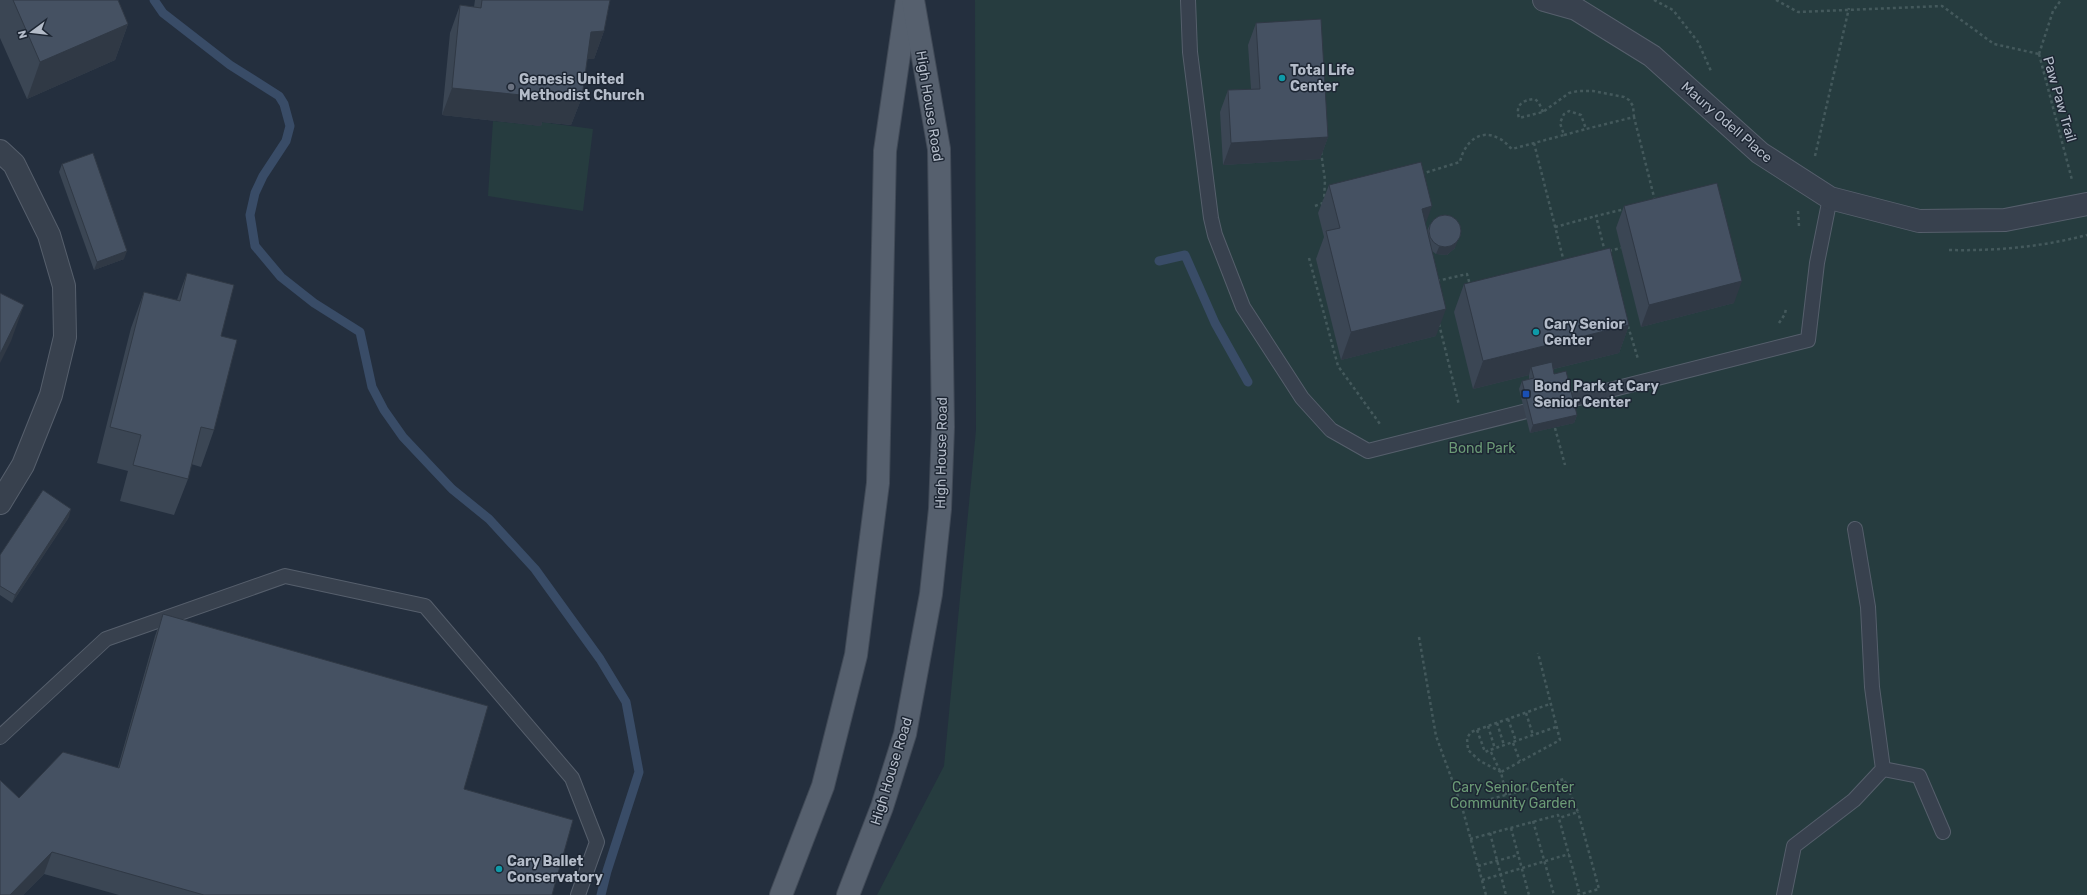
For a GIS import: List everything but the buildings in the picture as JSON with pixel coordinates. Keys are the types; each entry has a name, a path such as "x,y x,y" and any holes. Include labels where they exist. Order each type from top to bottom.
{"main road":[{"name":"High House Road","path":"781,895 823,786 856,655 878,483 885,150 907,0"},
{"name":"High House Road","path":"848,895 882,807 905,734 931,594 940,509 943,427 939,149 913,0"}],"street":[{"name":"Maury Odell Place","path":"1544,0 1576,9 1652,56 1760,153 1830,198 1919,221 2005,220 2083,205"},
{"path":"0,151 14,164 49,235 64,286 65,337 51,395 23,465 0,504"}],"lane":[{"path":"1188,0 1190,52 1211,218 1215,236 1243,307 1302,398 1331,430 1368,451 1808,340 1817,263 1830,198"},
{"path":"1855,529 1868,607 1872,687 1883,769"},
{"path":"0,737 106,639 285,576 424,606 572,778 597,842 578,895"},
{"path":"1883,769 1919,776 1942,832"},
{"path":"1784,895 1794,846 1854,800 1883,769"}],"path":[{"path":"1654,0 1673,10 1698,42 1714,78"},
{"name":"Paw Paw Trail","path":"1776,0 1798,12 1849,8 1942,6 1994,44 2039,54 2083,205"},
{"path":"2039,54 2053,10 2061,0"},
{"path":"1815,158 1849,8"},
{"path":"1543,112 1539,103 1535,100 1526,100 1518,105 1517,110 1519,118 1543,112 1569,93 1594,91 1624,96 1629,100 1633,106 1634,117 1655,200 1648,202"},
{"path":"1564,135 1560,123 1564,114 1569,111 1581,115 1586,129"},
{"path":"1414,176 1460,162 1466,145 1474,138 1487,135 1500,138 1512,149 1634,117"},
{"path":"1534,143 1564,262"},
{"path":"1321,145 1325,180 1324,203"},
{"path":"1315,206 1331,201"},
{"path":"1555,227 1626,208"},
{"path":"1797,208 1799,223 1798,233"},
{"path":"1596,216 1605,252"},
{"path":"1598,254 1621,248"},
{"path":"1309,258 1338,366 1380,425"},
{"path":"1558,264 1571,260"},
{"path":"1436,281 1467,274 1470,287 1477,285"},
{"path":"1775,327 1785,314 1786,307"},
{"path":"1437,319 1460,406 1455,403"},
{"path":"1627,322 1639,364"},
{"path":"1555,427 1565,465"},
{"path":"1419,637 1436,736 1462,807 1486,895"},
{"path":"1501,772 1560,740 1538,653"},
{"path":"1501,772 1480,761 1468,750 1467,738 1471,732 1550,704"},
{"path":"1526,713 1533,735"},
{"path":"1508,719 1520,761"},
{"path":"1497,722 1504,745"},
{"path":"1488,726 1495,749"},
{"path":"1477,730 1485,752 1556,728"},
{"path":"1490,750 1501,772 1506,795"},
{"path":"1462,807 1564,779 1578,812 1599,889 1579,895 1558,815 1470,839"},
{"path":"1559,818 1578,812"},
{"path":"1532,822 1554,895"},
{"path":"1511,828 1529,895"},
{"path":"1490,833 1506,895"},
{"path":"1482,880 1569,854"},
{"path":"1478,866 1498,862 1518,855"}],"green space":[{"name":"Bond Park","path":"975,0 2087,0 2087,895 877,895 944,766 976,430"},
{"path":"493,121 541,126 541,122 593,129 583,211 488,196"}],"waterway":[{"path":"154,0 163,13 230,65 279,96 284,104 290,126 286,141 263,176 255,193 250,215 255,246 281,277 314,303 360,332 372,387 384,410 403,437 452,489 489,519 535,569 600,659 626,702 639,772 607,871 601,895"},
{"path":"1159,261 1185,255 1215,323 1248,382"}],"place":[{"name":"Total Life Center","path":"1282,78"},
{"name":"Genesis United Methodist Church","path":"511,87"},
{"name":"Cary Senior Center","path":"1536,332"},
{"name":"Bond Park at Cary Senior Center","path":"1526,394"},
{"name":"Cary Ballet Conservatory","path":"499,869"}],"park label":[{"name":"Cary Senior Center Community Garden","path":"1513,796"}]}
